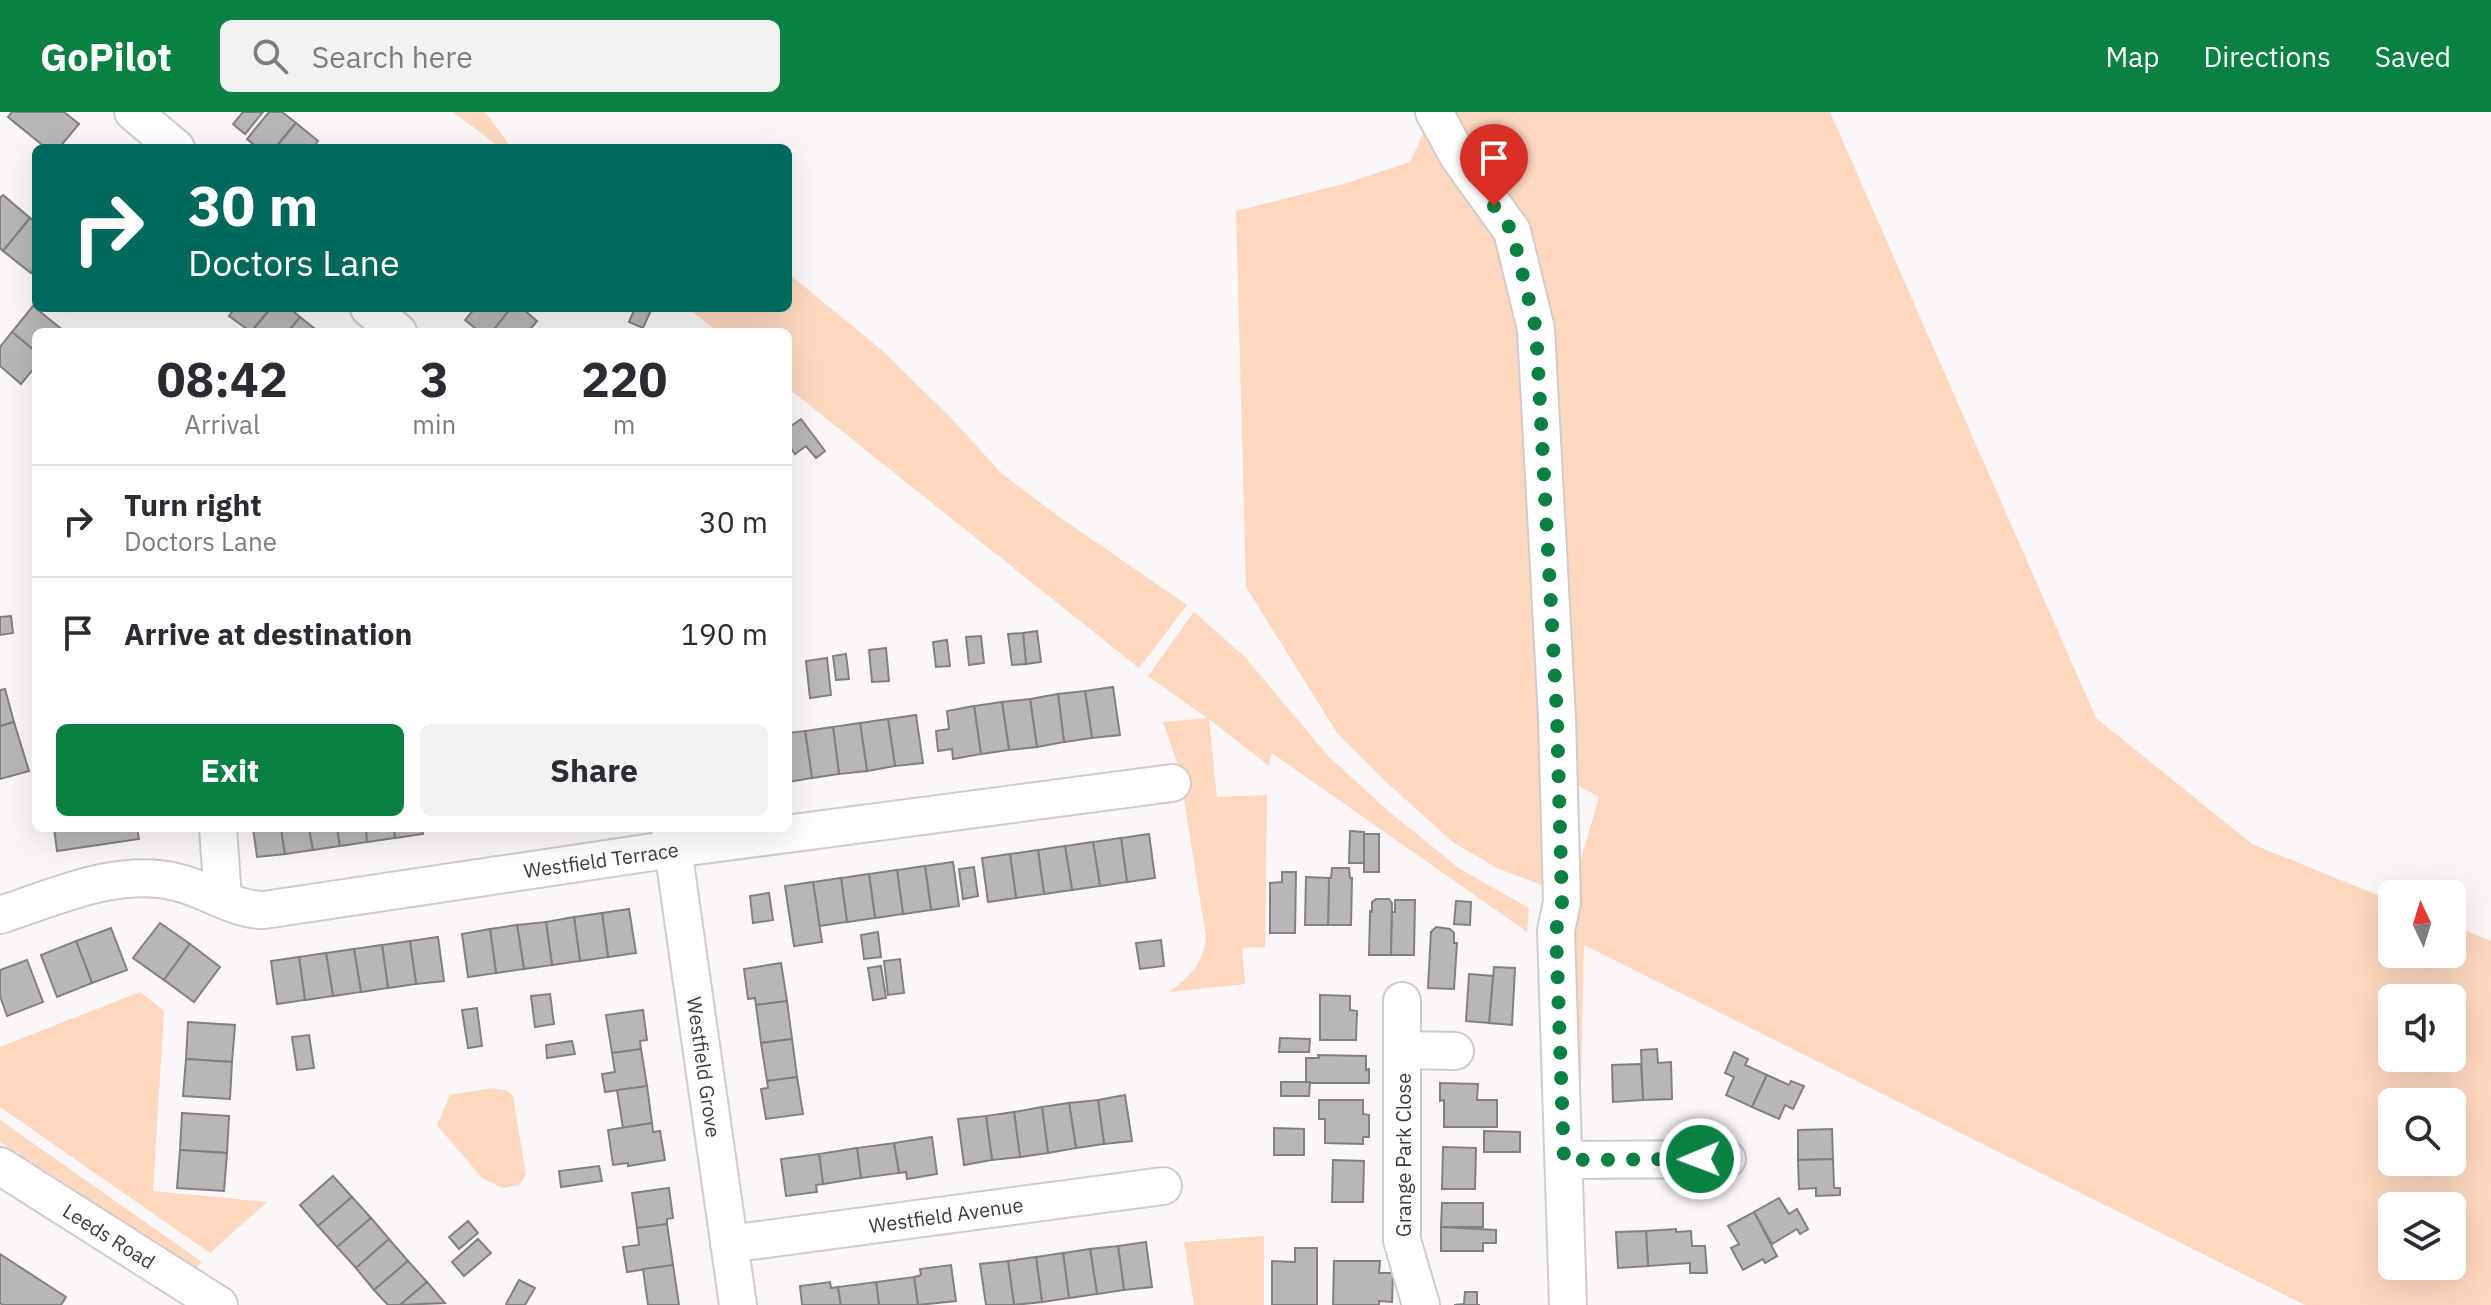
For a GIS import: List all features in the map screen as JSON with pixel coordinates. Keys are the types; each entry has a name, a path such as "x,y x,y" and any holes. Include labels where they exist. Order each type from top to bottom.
{"street":[{"path":"133,112 171,144"},
{"path":"1434,112 1458,156 1512,231 1536,329 1557,717 1562,902 1556,931 1568,1305"},
{"path":"374,312 393,328"},
{"name":"Westfield Terrace","path":"792,825 1172,783"},
{"path":"218,832 223,899"},
{"name":"Westfield Terrace","path":"0,915 93,884 119,879 173,881 199,888 245,909 264,910 671,839 734,832"},
{"name":"Westfield Grove","path":"671,839 738,1305"},
{"name":"Grange Park Close","path":"1402,1001 1402,1240 1421,1305"},
{"name":"Grange Park Close","path":"1402,1050 1455,1051"},
{"path":"1564,1160 1727,1159"},
{"name":"Leeds Road","path":"0,1166 219,1305"},
{"name":"Westfield Avenue","path":"729,1244 1163,1186"}],"shaded area":[{"path":"453,112 485,112 509,144 496,144"},
{"path":"1433,112 1830,112 2096,718 2252,844 2378,895 2378,968 2466,968 2466,931 2491,941 2491,1305 2305,1305 1584,945 1581,1077 1567,1073 1568,904 1599,797 1568,780 1547,887 1497,868 1454,843 1337,733 1246,587 1236,211 1347,183 1410,162"},
{"path":"792,276 885,353 1001,473 1187,605 1139,668 792,391 792,328 713,328 693,312 792,312"},
{"path":"1194,612 1244,656 1328,756 1387,810 1460,869 1529,908 1527,932 1272,753 1269,766 1209,719 1217,797 1267,795 1265,947 1242,948 1245,984 1170,992 1199,962 1206,937 1179,768 1163,722 1207,718 1148,676"},
{"path":"140,992 164,1011 153,1191 267,1202 210,1253 0,1107 0,1047"},
{"path":"493,1088 507,1091 513,1096 526,1175 519,1185 503,1188 482,1178 437,1125 450,1095"},
{"path":"0,1120 202,1262 196,1268 0,1142"},
{"path":"1264,1236 1264,1305 1194,1305 1184,1242"}],"building":[{"path":"12,112 64,112 79,124 62,144 41,144 8,117"},
{"path":"243,112 263,112 245,134 233,124"},
{"path":"269,112 282,112 296,123 278,144 253,144 247,139"},
{"path":"296,123 318,141 316,144 278,144"},
{"path":"3,195 30,218 3,251 0,248 0,198"},
{"path":"30,218 32,219 31,273 3,251"},
{"path":"32,307 32,312 40,312 60,328 32,328 32,349 12,332"},
{"path":"232,312 268,312 254,328 246,328 229,316"},
{"path":"268,312 294,312 300,317 291,328 254,328"},
{"path":"472,312 508,312 495,328 475,328 465,320"},
{"path":"508,312 527,312 537,321 531,328 495,328"},
{"path":"633,312 650,312 643,328 629,322"},
{"path":"300,317 314,328 291,328"},
{"path":"12,332 32,349 32,371 21,384 0,366 0,347"},
{"path":"801,419 825,451 816,458 806,446 795,454 792,450 792,425"},
{"path":"11,616 13,633 0,635 0,617"},
{"path":"1037,631 1041,662 1026,664 1023,633"},
{"path":"1023,633 1026,664 1012,665 1008,634"},
{"path":"981,636 984,663 969,665 966,637"},
{"path":"947,640 950,666 936,667 933,642"},
{"path":"886,648 889,681 872,682 869,650"},
{"path":"846,654 849,679 836,680 833,656"},
{"path":"827,658 831,695 810,698 806,661"},
{"path":"1113,687 1120,735 1092,738 1085,691"},
{"path":"5,689 14,722 0,726 0,690"},
{"path":"1085,691 1092,738 1064,742 1058,694"},
{"path":"1058,694 1064,742 1037,747 1030,699"},
{"path":"1030,699 1037,747 1009,750 1002,702"},
{"path":"1002,702 1009,750 981,754 974,706"},
{"path":"974,706 981,754 953,759 952,749 938,751 936,731 949,729 947,711"},
{"path":"916,715 923,763 895,766 888,719"},
{"path":"888,719 895,766 867,771 860,723"},
{"path":"14,722 29,771 0,779 0,726"},
{"path":"860,723 867,771 839,774 833,727"},
{"path":"833,727 839,774 812,778 805,731"},
{"path":"805,731 812,778 792,781 792,733"},
{"path":"1350,831 1364,832 1364,863 1349,863"},
{"path":"55,832 138,832 139,839 57,851"},
{"path":"254,832 282,832 285,854 257,857"},
{"path":"282,832 310,832 313,850 285,854"},
{"path":"310,832 338,832 340,846 313,850"},
{"path":"338,832 366,832 367,842 340,846"},
{"path":"366,832 394,832 395,838 367,842"},
{"path":"394,832 423,832 423,834 395,838"},
{"path":"1149,834 1155,878 1127,882 1121,838"},
{"path":"1364,834 1379,834 1379,872 1364,872"},
{"path":"1121,838 1127,882 1100,886 1093,842"},
{"path":"1093,842 1100,886 1072,890 1065,846"},
{"path":"1065,846 1072,890 1044,894 1038,850"},
{"path":"1038,850 1044,894 1016,898 1010,854"},
{"path":"1010,854 1016,898 988,902 982,858"},
{"path":"953,862 959,906 931,910 925,866"},
{"path":"925,866 931,910 903,914 897,870"},
{"path":"974,867 978,896 963,899 959,869"},
{"path":"1332,868 1349,868 1352,878 1351,925 1328,925"},
{"path":"897,870 903,914 875,918 869,874"},
{"path":"1282,872 1296,872 1295,933 1270,933 1270,883 1282,882"},
{"path":"869,874 875,918 847,922 841,878"},
{"path":"1306,877 1329,878 1328,925 1305,925"},
{"path":"841,878 847,922 819,926 813,882"},
{"path":"813,882 822,942 794,946 785,886"},
{"path":"769,893 773,920 753,923 750,896"},
{"path":"1376,899 1389,899 1392,903 1391,955 1369,955 1370,911"},
{"path":"1395,900 1415,900 1414,955 1391,955"},
{"path":"1456,901 1471,902 1470,925 1454,924"},
{"path":"629,909 636,953 608,957 602,913"},
{"path":"602,913 608,957 580,961 574,917"},
{"path":"574,917 580,961 552,965 546,922"},
{"path":"546,922 552,965 524,969 517,925"},
{"path":"160,923 190,944 164,980 133,958"},
{"path":"517,925 524,969 496,973 490,929"},
{"path":"1436,927 1450,929 1454,933 1454,943 1457,943 1454,989 1428,988 1431,932"},
{"path":"111,928 127,970 92,983 76,941"},
{"path":"490,929 496,973 468,977 462,934"},
{"path":"878,932 881,957 864,959 861,935"},
{"path":"438,937 444,981 416,984 410,941"},
{"path":"1161,940 1164,966 1140,969 1136,943"},
{"path":"76,941 92,983 57,997 41,955"},
{"path":"410,941 416,984 388,988 382,945"},
{"path":"190,944 220,967 194,1002 164,980"},
{"path":"382,945 388,988 361,992 354,949"},
{"path":"354,949 361,992 333,996 326,953"},
{"path":"326,953 333,996 305,1000 299,957"},
{"path":"299,957 305,1000 277,1004 271,961"},
{"path":"900,959 904,993 888,995 884,961"},
{"path":"27,960 43,1002 7,1016 0,996 0,970"},
{"path":"781,963 787,1001 756,1005 755,998 748,999 744,969"},
{"path":"881,966 886,998 873,1000 868,968"},
{"path":"1494,967 1515,968 1512,1025 1489,1023"},
{"path":"1469,974 1493,976 1489,1023 1466,1021"},
{"path":"550,994 554,1024 535,1027 531,996"},
{"path":"1320,995 1350,996 1350,1010 1357,1011 1356,1040 1320,1040"},
{"path":"787,1001 792,1039 761,1043 756,1005"},
{"path":"477,1008 482,1046 468,1048 462,1010"},
{"path":"643,1010 647,1040 640,1041 641,1049 612,1053 606,1015"},
{"path":"188,1022 235,1025 232,1062 186,1059"},
{"path":"309,1035 314,1068 297,1070 292,1037"},
{"path":"1280,1038 1310,1039 1309,1052 1279,1052"},
{"path":"792,1039 797,1077 767,1081 761,1043"},
{"path":"572,1041 575,1054 547,1058 546,1045"},
{"path":"641,1049 647,1086 605,1092 602,1074 615,1072 612,1053"},
{"path":"1657,1049 1658,1063 1671,1062 1672,1099 1643,1100 1641,1050"},
{"path":"1734,1052 1748,1059 1745,1065 1767,1075 1752,1107 1726,1095 1734,1077 1725,1073"},
{"path":"1318,1055 1366,1056 1369,1083 1306,1083 1306,1058 1319,1058"},
{"path":"186,1059 232,1062 230,1099 183,1096"},
{"path":"1641,1064 1643,1100 1613,1102 1612,1065"},
{"path":"1767,1075 1789,1085 1791,1081 1804,1086 1793,1109 1785,1105 1779,1119 1752,1107"},
{"path":"797,1077 803,1114 766,1119 761,1089 768,1088 767,1081"},
{"path":"1281,1082 1310,1082 1309,1096 1281,1096"},
{"path":"1440,1083 1478,1084 1477,1100 1497,1100 1497,1127 1444,1127 1444,1100 1440,1101"},
{"path":"647,1086 652,1123 623,1128 617,1090"},
{"path":"1125,1095 1132,1141 1104,1144 1098,1100"},
{"path":"1098,1100 1104,1144 1076,1148 1069,1103"},
{"path":"1319,1100 1363,1100 1363,1114 1369,1115 1369,1137 1363,1137 1363,1144 1325,1143 1325,1119 1319,1119"},
{"path":"1069,1103 1076,1148 1048,1153 1042,1107"},
{"path":"1042,1107 1048,1153 1020,1157 1014,1112"},
{"path":"1014,1112 1020,1157 992,1160 986,1116"},
{"path":"182,1113 229,1116 227,1153 180,1150"},
{"path":"986,1116 992,1160 964,1165 958,1119"},
{"path":"652,1123 653,1132 660,1131 665,1160 628,1166 628,1163 613,1165 608,1130"},
{"path":"1274,1128 1304,1129 1304,1155 1274,1155"},
{"path":"1832,1129 1833,1159 1798,1160 1798,1130"},
{"path":"1484,1131 1520,1132 1520,1152 1484,1152"},
{"path":"932,1137 937,1174 907,1179 906,1172 899,1173 894,1143"},
{"path":"894,1143 899,1173 861,1178 857,1148"},
{"path":"1443,1147 1476,1148 1475,1189 1442,1189"},
{"path":"857,1148 861,1178 823,1184 819,1154"},
{"path":"180,1150 227,1153 224,1191 177,1188"},
{"path":"819,1154 823,1184 816,1185 817,1192 786,1196 781,1159"},
{"path":"1833,1159 1834,1188 1840,1188 1840,1195 1816,1196 1816,1188 1799,1189 1798,1160"},
{"path":"1333,1160 1364,1161 1363,1202 1332,1202"},
{"path":"599,1166 602,1181 561,1187 559,1171"},
{"path":"333,1176 352,1197 318,1226 300,1205"},
{"path":"669,1188 673,1218 667,1219 667,1224 637,1228 632,1193"},
{"path":"352,1197 371,1218 337,1247 318,1226"},
{"path":"1779,1198 1789,1214 1797,1209 1808,1229 1800,1234 1797,1229 1772,1244 1754,1212"},
{"path":"1442,1203 1483,1203 1483,1227 1441,1227"},
{"path":"1754,1212 1777,1256 1765,1263 1763,1259 1743,1270 1731,1248 1739,1244 1728,1226"},
{"path":"371,1218 389,1239 356,1268 337,1247"},
{"path":"468,1221 478,1233 459,1249 449,1237"},
{"path":"667,1224 673,1265 627,1272 623,1247 639,1245 637,1228"},
{"path":"1441,1227 1496,1230 1496,1243 1483,1243 1483,1251 1441,1251"},
{"path":"1676,1229 1676,1232 1691,1231 1692,1246 1705,1246 1707,1273 1690,1273 1690,1263 1648,1266 1646,1231"},
{"path":"1646,1231 1648,1266 1618,1268 1616,1232"},
{"path":"389,1239 408,1261 374,1290 356,1268"},
{"path":"478,1239 491,1253 464,1276 452,1262"},
{"path":"1146,1242 1152,1287 1124,1290 1118,1246"},
{"path":"1118,1246 1124,1290 1097,1294 1090,1249"},
{"path":"1295,1248 1317,1248 1317,1305 1272,1305 1272,1261 1295,1262"},
{"path":"1090,1249 1097,1294 1069,1298 1063,1253"},
{"path":"1063,1253 1069,1298 1042,1302 1036,1257"},
{"path":"0,1254 66,1297 61,1305 0,1303"},
{"path":"1036,1257 1042,1302 1014,1305 1008,1261"},
{"path":"408,1261 427,1282 400,1305 388,1305 374,1290"},
{"path":"1008,1261 1014,1305 986,1305 980,1264"},
{"path":"1334,1261 1380,1261 1379,1273 1393,1273 1392,1302 1333,1305"},
{"path":"673,1265 679,1305 648,1305 643,1269"},
{"path":"951,1265 956,1301 918,1305 914,1277 921,1275 920,1269"},
{"path":"914,1277 918,1305 879,1305 876,1282"},
{"path":"519,1280 535,1288 525,1305 507,1305 506,1304"},
{"path":"427,1282 445,1303 400,1305"},
{"path":"830,1282 831,1288 838,1287 841,1305 802,1305 800,1286"},
{"path":"876,1282 879,1305 841,1305 838,1287"},
{"path":"1465,1292 1477,1292 1477,1305 1454,1305 1464,1304"}],"route":[{"path":"1494,206 1512,231 1536,329 1557,717 1562,902 1556,931 1564,1160 1700,1159"}]}
